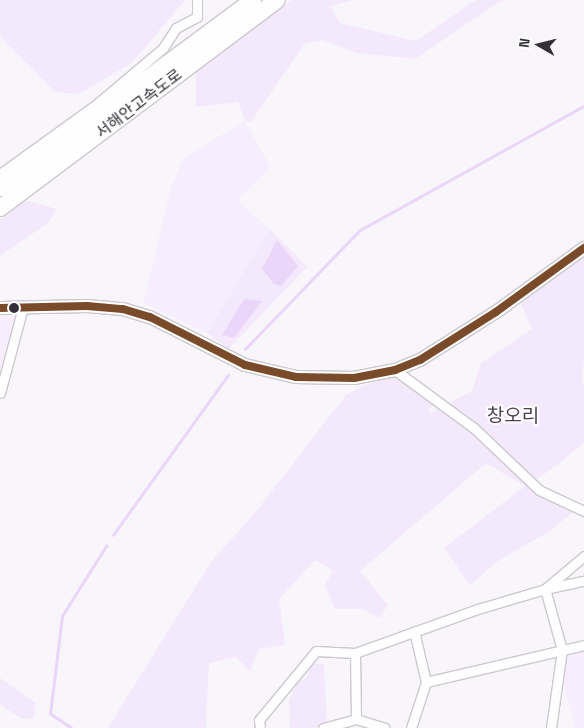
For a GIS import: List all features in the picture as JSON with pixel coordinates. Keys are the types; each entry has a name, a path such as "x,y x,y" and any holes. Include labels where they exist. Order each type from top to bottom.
{"highway":[{"name":"서해안고속도로","path":"0,188 253,0"},
{"name":"서해안고속도로","path":"0,208 277,0"}],"main road":[{"path":"0,308 87,306 124,309 150,317 245,365 296,377 354,378 396,370 420,360 496,312 584,248"}],"street":[{"path":"0,174 98,103 163,48 176,28 197,17 197,0"},
{"path":"0,393 23,307"},
{"path":"396,370 474,428 539,490 584,511"},
{"path":"545,589 584,556"},
{"path":"260,728 259,720 316,651 355,653 414,631 545,589 584,581"},
{"path":"545,589 562,650 550,728"},
{"path":"411,728 426,682 414,631"},
{"path":"426,682 584,645"},
{"path":"355,653 356,719"},
{"path":"323,728 356,719 384,728"}],"shaded area":[{"path":"0,0 185,0 132,63 79,94 55,92 0,36"},
{"path":"292,0 353,0 330,6 340,23 416,41 471,3 478,0 507,0 499,2 415,59 356,53 323,40 305,43 251,122 245,121 238,102 196,107 196,71"},
{"path":"245,121 271,168 237,200 270,229 207,333 143,303 171,188 183,158"},
{"path":"25,200 57,209 48,223 0,256 0,220"},
{"path":"270,229 307,267 228,349 207,333"},
{"path":"277,240 298,266 281,286 274,284 262,269"},
{"path":"584,256 584,361 582,379 584,386 584,443 557,465 526,486 573,512 550,531 498,561 470,585 444,548 525,486 486,463 360,571 388,605 379,618 363,609 335,609 325,585 333,570 315,560 279,599 285,645 259,649 250,671 236,657 209,663 206,728 108,728 211,562 254,514 346,395 365,385 394,376 438,404 428,409 430,413 472,391 481,363 532,329 521,304 566,266"},
{"path":"244,299 262,301 234,338 222,335"},
{"path":"0,314 18,315 0,373"},
{"path":"584,650 584,728 575,728 562,678 565,653"},
{"path":"311,664 324,664 327,721 315,728 290,728 289,700 298,682 306,678"},
{"path":"0,678 36,703 33,718 22,719 0,704"}],"waterway":[{"path":"245,349 360,230 584,106"},
{"path":"113,535 228,375"},
{"path":"71,728 50,714 62,616 106,546"}],"transit line":[{"path":"0,308 87,306 123,309 150,317 245,365 296,377 354,378 395,370 420,360 496,312 584,248"}],"district":[{"name":"창오리","path":"513,416"}]}
